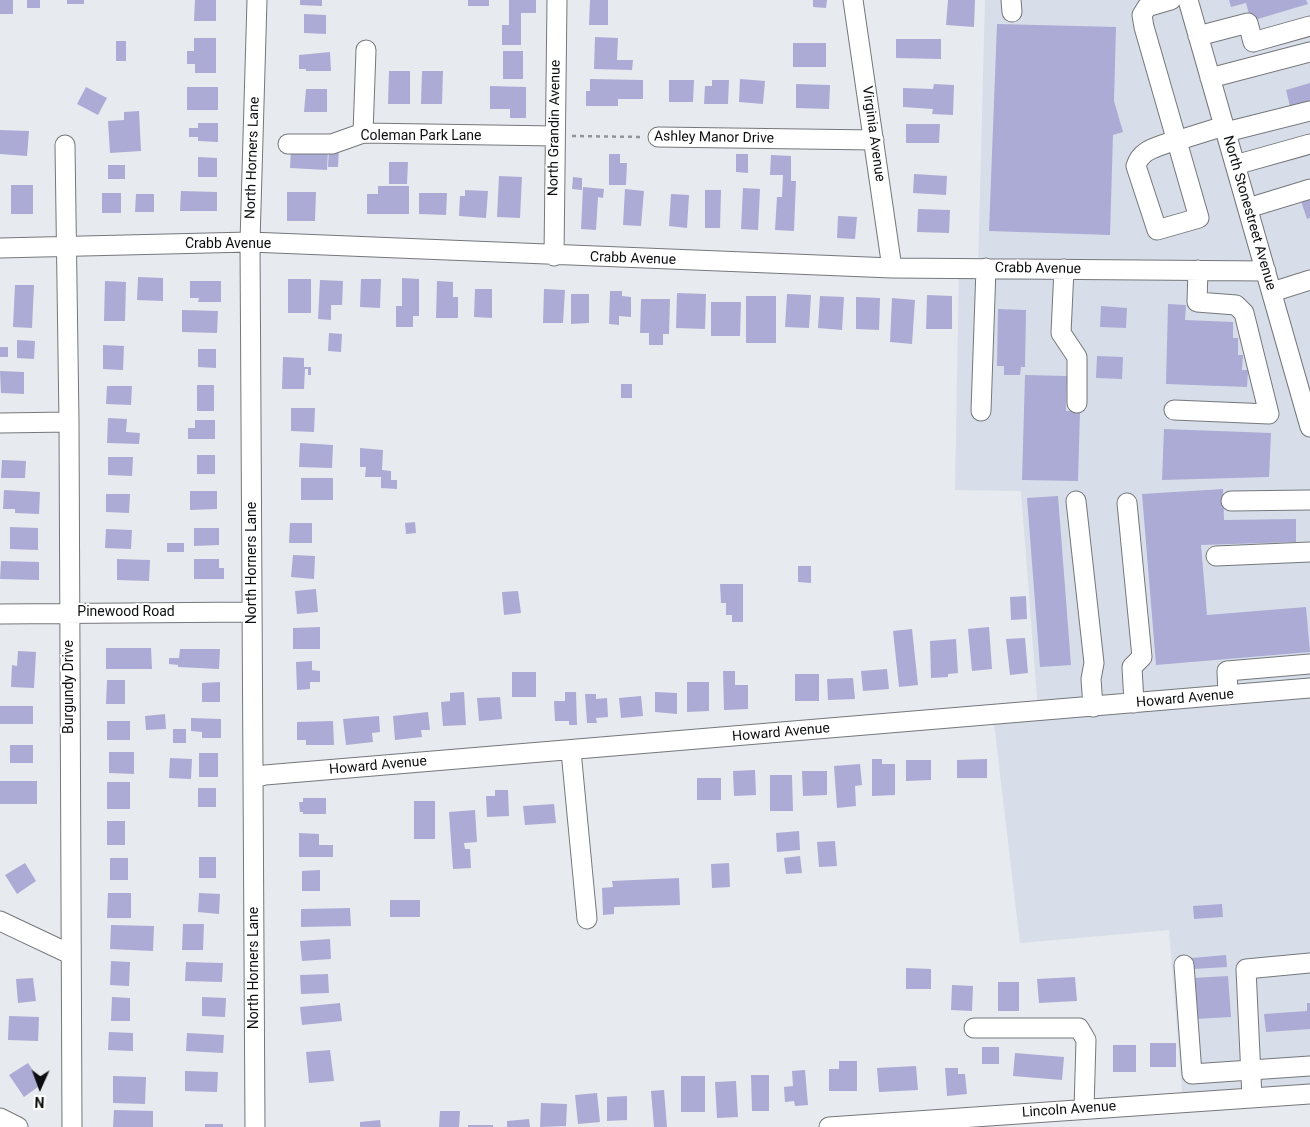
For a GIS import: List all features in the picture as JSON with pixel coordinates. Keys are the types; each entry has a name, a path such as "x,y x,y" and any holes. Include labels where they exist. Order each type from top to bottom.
{"street":[{"name":"North Horners Lane","path":"255,1127 250,242 257,0"},
{"name":"North Grandin Avenue","path":"554,256 557,0"},
{"name":"Virginia Avenue","path":"853,0 892,268"},
{"path":"1171,0 1147,7 1142,15 1176,141 1199,218 1157,230 1136,166 1138,157 1144,152 1176,141 1310,111"},
{"name":"North Stonestreet Avenue","path":"1188,0 1272,292 1302,372 1310,427"},
{"path":"1198,36 1248,23 1253,42 1310,26"},
{"path":"363,133 366,50"},
{"path":"1210,78 1310,52"},
{"name":"Coleman Park Lane","path":"288,144 332,144 363,133 555,136"},
{"name":"Ashley Manor Drive","path":"658,138 874,140"},
{"name":"Burgundy Drive","path":"65,144 69,422 68,612 72,1127"},
{"path":"1235,165 1310,144"},
{"path":"1248,208 1310,189"},
{"name":"Crabb Avenue","path":"0,248 66,248 250,242 554,256 892,268 1266,271"},
{"path":"981,411 986,268"},
{"path":"1064,269 1060,333 1077,357 1077,403"},
{"path":"1174,410 1269,414 1244,313 1236,305 1197,302 1198,270"},
{"path":"1272,292 1310,280"},
{"path":"0,423 69,422"},
{"path":"1231,501 1310,500"},
{"path":"1076,501 1094,663 1091,679 1093,706"},
{"path":"1127,503 1142,657 1132,667 1134,703"},
{"path":"1216,556 1310,552"},
{"name":"Pinewood Road","path":"0,614 252,612"},
{"path":"1228,695 1226,671 1310,664"},
{"name":"Howard Avenue","path":"252,778 266,775 1310,688"},
{"path":"571,751 587,919"},
{"path":"0,921 70,954"},
{"path":"1252,1098 1246,969 1310,963"},
{"path":"1184,965 1192,1074 1310,1066"},
{"path":"974,1028 1079,1028 1085,1034 1086,1040 1084,1109"},
{"name":"Lincoln Avenue","path":"829,1127 1060,1119 1084,1109 1310,1094"},
{"path":"0,1118 18,1127"}],"path":[{"name":"Ashley Manor Drive","path":"555,136 658,138"}],"shaded area":[{"path":"985,0 1310,0 1310,1094 1183,1103 1169,930 1020,943 993,715 1038,711 1021,491 955,490 959,268 978,268"}],"building":[{"path":"0,0 13,0 13,14 0,14"},
{"path":"27,0 40,0 40,8 27,8"},
{"path":"67,0 84,0 84,4 67,4"},
{"path":"195,0 216,0 216,21 194,21"},
{"path":"300,0 322,0 322,6 300,5"},
{"path":"468,0 489,0 489,6 468,6"},
{"path":"509,0 536,0 536,13 521,13 521,45 502,45 502,25 509,25"},
{"path":"590,0 608,0 608,25 589,25"},
{"path":"813,0 827,0 826,8 813,7"},
{"path":"948,0 975,0 974,27 946,25"},
{"path":"1229,0 1306,0 1308,4 1251,21 1246,3 1231,7"},
{"path":"304,14 326,15 326,34 304,33"},
{"path":"997,24 1116,27 1114,101 1123,132 1113,135 1110,235 989,231"},
{"path":"595,37 618,38 617,60 633,60 632,70 594,69"},
{"path":"194,38 216,38 216,73 195,73 195,64 187,64 187,51 194,51"},
{"path":"896,39 941,39 941,59 896,58"},
{"path":"116,41 126,41 126,61 116,61"},
{"path":"793,43 826,43 826,67 793,67"},
{"path":"503,51 523,51 523,79 503,79"},
{"path":"330,52 331,71 306,71 306,69 299,69 299,55"},
{"path":"389,71 410,71 410,104 388,104"},
{"path":"422,71 443,71 442,104 421,104"},
{"path":"590,79 643,80 643,99 618,99 618,106 586,106 586,91 590,91"},
{"path":"740,79 765,81 763,104 739,102"},
{"path":"669,80 694,80 693,102 669,102"},
{"path":"712,80 729,80 728,104 704,104 705,86 712,86"},
{"path":"1310,83 1310,104 1291,110 1286,90"},
{"path":"796,84 830,85 829,109 796,108"},
{"path":"934,84 954,85 953,115 932,114 933,109 903,107 903,88 933,89"},
{"path":"490,86 526,87 526,118 510,118 510,109 490,109"},
{"path":"86,87 107,98 98,115 77,104"},
{"path":"187,87 218,87 218,110 187,110"},
{"path":"306,89 327,89 327,112 304,112"},
{"path":"139,111 141,151 110,153 108,121 124,120 124,112"},
{"path":"198,123 218,123 218,142 198,141 198,137 189,137 189,128 198,128"},
{"path":"906,124 940,124 939,143 906,143"},
{"path":"0,130 29,131 27,156 0,154"},
{"path":"329,147 339,148 338,167 328,167"},
{"path":"291,149 328,151 327,170 290,168"},
{"path":"609,154 620,154 620,163 627,163 626,185 609,185"},
{"path":"736,154 748,154 748,173 736,172"},
{"path":"771,155 791,156 791,181 796,181 794,231 775,230 777,197 782,197 783,175 770,175"},
{"path":"198,157 217,158 217,177 198,177"},
{"path":"389,162 408,162 407,184 389,184"},
{"path":"108,165 125,165 125,179 108,179"},
{"path":"914,174 947,176 946,195 913,193"},
{"path":"499,176 522,177 520,218 497,217"},
{"path":"573,177 582,178 582,190 572,189"},
{"path":"11,185 33,185 33,214 11,214"},
{"path":"378,186 409,186 409,214 367,214 367,194 378,194"},
{"path":"583,187 604,189 603,198 598,197 596,230 581,229"},
{"path":"743,188 760,189 758,230 741,229"},
{"path":"625,189 644,191 641,226 623,225"},
{"path":"465,190 488,191 486,218 459,216 460,196 465,196"},
{"path":"705,190 721,190 720,228 705,228"},
{"path":"181,191 217,192 217,211 180,211"},
{"path":"287,192 316,192 315,221 287,221"},
{"path":"102,193 121,193 121,213 102,213"},
{"path":"419,193 447,193 446,215 419,214"},
{"path":"136,194 154,194 154,212 135,212"},
{"path":"671,194 689,195 687,228 669,226"},
{"path":"1310,195 1310,218 1307,219 1300,198"},
{"path":"918,209 950,210 949,233 917,232"},
{"path":"838,216 857,217 855,239 837,238"},
{"path":"138,277 163,278 163,301 137,300"},
{"path":"402,278 419,279 419,316 413,316 413,327 396,327 396,306 402,306"},
{"path":"288,279 311,279 311,313 288,313"},
{"path":"361,279 381,279 380,308 360,307"},
{"path":"320,280 343,281 342,305 331,305 331,320 318,319"},
{"path":"105,281 126,282 125,321 104,321"},
{"path":"190,281 221,281 221,302 198,302 199,298 190,298"},
{"path":"437,281 453,282 453,297 458,297 458,318 436,318"},
{"path":"15,285 34,285 32,328 13,327"},
{"path":"475,289 492,289 492,318 474,317"},
{"path":"544,289 565,290 563,323 543,323"},
{"path":"610,291 622,291 622,296 631,297 631,317 619,316 619,325 609,324"},
{"path":"677,293 706,294 705,329 676,328"},
{"path":"571,294 589,294 589,323 571,324"},
{"path":"787,294 811,295 809,328 785,327"},
{"path":"927,295 952,296 952,329 926,329"},
{"path":"746,296 776,296 776,343 746,343"},
{"path":"820,296 844,297 842,330 818,328"},
{"path":"856,297 880,298 879,330 856,329"},
{"path":"892,298 915,300 912,344 890,342"},
{"path":"641,299 670,299 669,334 663,334 663,345 649,345 649,333 640,333"},
{"path":"711,302 741,302 740,336 711,336"},
{"path":"1168,304 1186,305 1185,320 1233,322 1233,338 1238,338 1238,355 1243,355 1242,370 1248,370 1247,387 1166,384"},
{"path":"1101,306 1127,308 1126,328 1100,327"},
{"path":"998,309 1026,310 1025,367 1021,367 1020,375 1004,375 1004,366 997,366"},
{"path":"182,310 218,311 217,333 182,332"},
{"path":"329,333 342,334 341,352 328,351"},
{"path":"17,340 35,341 34,359 17,358"},
{"path":"103,345 124,346 123,370 103,369"},
{"path":"0,347 8,347 8,357 0,357"},
{"path":"198,349 216,349 216,368 198,367"},
{"path":"1097,356 1123,357 1122,379 1096,378"},
{"path":"283,357 304,358 304,367 311,367 311,375 308,375 308,369 305,369 304,389 282,389"},
{"path":"0,371 24,372 24,394 1,393"},
{"path":"1025,375 1067,376 1066,411 1080,411 1078,481 1022,480"},
{"path":"621,384 632,384 632,398 621,398"},
{"path":"197,385 214,385 214,411 197,411"},
{"path":"107,386 132,386 131,405 106,404"},
{"path":"291,408 315,408 314,432 291,431"},
{"path":"108,418 127,419 126,432 140,433 139,444 107,443"},
{"path":"195,420 215,420 215,439 188,439 188,428 195,428"},
{"path":"1164,429 1271,433 1269,477 1162,480"},
{"path":"300,443 333,445 332,468 299,467"},
{"path":"360,448 383,450 382,470 391,471 391,480 397,480 397,489 381,488 381,477 365,477 366,467 360,467"},
{"path":"197,455 215,455 215,474 197,474"},
{"path":"108,457 133,457 132,476 108,475"},
{"path":"2,460 26,461 25,478 1,478"},
{"path":"301,478 333,478 333,500 301,500"},
{"path":"1223,489 1224,520 1296,519 1296,542 1201,545 1207,615 1306,607 1310,652 1156,665 1142,494"},
{"path":"4,490 40,492 39,514 15,513 15,509 3,509"},
{"path":"190,491 217,491 217,509 190,510"},
{"path":"106,494 130,494 129,513 106,512"},
{"path":"1058,496 1071,665 1040,667 1027,498"},
{"path":"415,522 416,533 406,534 405,523"},
{"path":"290,523 312,523 312,543 289,543"},
{"path":"10,527 38,528 38,550 10,549"},
{"path":"194,528 219,528 219,545 194,546"},
{"path":"106,529 132,530 131,549 105,548"},
{"path":"167,543 184,543 184,552 167,552"},
{"path":"293,555 315,556 314,579 291,577"},
{"path":"117,559 150,560 149,581 117,580"},
{"path":"194,559 219,559 219,568 224,568 224,579 194,579"},
{"path":"1,561 39,562 39,580 0,579"},
{"path":"798,566 811,566 811,583 798,582"},
{"path":"720,584 743,584 743,622 732,622 732,615 726,615 726,603 721,603"},
{"path":"316,589 318,612 297,614 295,591"},
{"path":"518,591 521,613 504,615 502,592"},
{"path":"1026,596 1027,619 1011,620 1010,597"},
{"path":"320,627 320,649 293,649 293,628"},
{"path":"989,627 992,669 972,671 968,629"},
{"path":"912,629 918,685 899,687 893,631"},
{"path":"1025,638 1028,673 1010,675 1006,639"},
{"path":"956,639 958,673 948,674 948,677 931,678 930,641"},
{"path":"106,648 151,648 152,669 106,669"},
{"path":"180,649 220,649 219,669 178,667 178,665 169,664 169,658 179,658"},
{"path":"18,651 36,652 34,688 11,687 12,665 17,666"},
{"path":"312,661 312,670 320,671 320,682 310,682 310,689 297,690 296,662"},
{"path":"887,669 889,689 863,691 861,671"},
{"path":"723,671 735,671 735,685 748,685 748,709 724,710"},
{"path":"512,672 536,672 536,697 512,697"},
{"path":"795,674 819,674 819,701 795,701"},
{"path":"853,678 855,699 828,700 827,679"},
{"path":"107,680 125,680 125,704 106,704"},
{"path":"220,682 220,702 202,702 202,683"},
{"path":"687,682 709,682 709,711 687,712"},
{"path":"464,692 466,725 443,726 441,702 450,701 450,693"},
{"path":"565,692 576,692 577,725 569,725 569,721 555,721 554,701 565,701"},
{"path":"655,692 677,693 677,714 655,712"},
{"path":"585,694 596,694 596,699 607,698 608,717 596,718 597,723 587,723"},
{"path":"641,696 643,716 621,718 619,698"},
{"path":"500,697 502,719 479,721 477,698"},
{"path":"0,706 33,706 33,724 0,724"},
{"path":"428,712 430,730 421,730 422,737 395,740 393,716"},
{"path":"165,714 166,729 146,730 145,716"},
{"path":"379,716 380,732 372,733 373,742 346,745 343,719"},
{"path":"191,718 221,719 221,738 202,738 202,732 191,731"},
{"path":"107,721 130,721 130,740 107,740"},
{"path":"333,721 334,745 306,745 306,740 297,740 297,722"},
{"path":"173,729 186,729 186,743 173,743"},
{"path":"10,745 33,745 33,763 10,763"},
{"path":"109,752 134,752 134,774 109,773"},
{"path":"199,753 218,753 218,777 199,777"},
{"path":"170,758 192,759 191,779 169,778"},
{"path":"872,759 882,759 882,764 895,764 895,795 872,796"},
{"path":"987,759 987,778 957,778 957,760"},
{"path":"906,760 931,760 931,780 906,781"},
{"path":"860,764 862,785 855,786 856,806 837,808 834,766"},
{"path":"755,770 756,795 734,796 733,771"},
{"path":"802,771 827,771 827,795 803,796"},
{"path":"770,775 792,775 793,811 770,811"},
{"path":"697,778 721,778 721,800 697,800"},
{"path":"0,781 37,781 37,804 0,804"},
{"path":"107,782 130,782 130,809 107,809"},
{"path":"198,788 216,788 216,807 198,807"},
{"path":"495,790 508,790 509,816 487,817 486,796 495,796"},
{"path":"303,798 326,798 326,814 303,814 303,812 300,812 299,802 303,802"},
{"path":"414,801 435,801 435,839 414,839"},
{"path":"554,804 556,823 525,825 523,806"},
{"path":"475,810 477,842 464,843 465,849 470,849 471,868 453,869 449,812"},
{"path":"107,821 125,821 125,845 107,845"},
{"path":"799,831 800,850 777,852 776,833"},
{"path":"299,833 319,834 319,845 333,845 333,857 299,857"},
{"path":"835,841 837,866 819,867 817,842"},
{"path":"800,856 802,873 786,874 784,858"},
{"path":"199,857 216,857 216,878 199,878"},
{"path":"110,858 128,858 128,880 110,880"},
{"path":"25,863 36,881 17,894 5,875"},
{"path":"729,863 730,887 712,888 711,864"},
{"path":"320,870 320,891 302,891 302,871"},
{"path":"679,878 680,905 614,907 614,914 603,915 602,888 613,887 612,881"},
{"path":"108,893 131,893 131,918 107,918"},
{"path":"199,893 220,894 219,914 198,912"},
{"path":"390,900 420,900 420,917 390,917"},
{"path":"1222,904 1223,917 1194,919 1193,906"},
{"path":"350,908 351,926 301,927 301,909"},
{"path":"183,924 204,924 203,950 182,950"},
{"path":"111,925 154,926 153,951 110,949"},
{"path":"330,939 331,959 302,961 300,941"},
{"path":"1226,955 1227,967 1193,969 1192,958"},
{"path":"111,961 130,962 129,986 110,985"},
{"path":"186,962 223,963 222,982 185,981"},
{"path":"906,968 931,969 931,989 906,989"},
{"path":"328,974 329,993 301,994 300,975"},
{"path":"1228,976 1231,1017 1195,1019 1193,978"},
{"path":"1075,977 1077,1001 1039,1003 1037,979"},
{"path":"33,978 36,1001 18,1003 16,979"},
{"path":"998,982 1019,982 1019,1011 998,1011"},
{"path":"952,985 973,986 972,1011 951,1010"},
{"path":"112,997 130,998 130,1021 111,1021"},
{"path":"202,997 226,998 225,1017 202,1016"},
{"path":"340,1003 342,1021 302,1025 300,1007"},
{"path":"1307,1003 1310,1003 1310,1029 1266,1032 1264,1014 1307,1011"},
{"path":"9,1016 39,1017 38,1041 8,1040"},
{"path":"109,1032 133,1033 133,1051 108,1050"},
{"path":"187,1033 224,1035 223,1053 186,1051"},
{"path":"1150,1043 1176,1043 1176,1067 1150,1067"},
{"path":"1113,1045 1136,1045 1136,1072 1113,1072"},
{"path":"982,1047 999,1047 999,1064 982,1064"},
{"path":"330,1050 334,1081 309,1083 306,1052"},
{"path":"1015,1053 1064,1057 1062,1080 1013,1076"},
{"path":"839,1061 857,1061 857,1091 829,1091 829,1069 839,1069"},
{"path":"28,1063 42,1084 24,1097 9,1075"},
{"path":"916,1066 918,1090 879,1092 877,1068"},
{"path":"945,1068 958,1068 958,1074 965,1074 967,1094 947,1096"},
{"path":"805,1070 808,1105 795,1106 794,1101 785,1102 784,1087 793,1086 792,1071"},
{"path":"185,1071 218,1072 217,1092 185,1091"},
{"path":"751,1075 769,1075 769,1111 752,1111"},
{"path":"113,1076 146,1077 145,1104 113,1103"},
{"path":"681,1076 705,1076 705,1112 681,1112"},
{"path":"736,1081 738,1117 717,1118 715,1082"},
{"path":"664,1090 667,1127 654,1127 651,1091"},
{"path":"597,1093 600,1122 578,1124 575,1095"},
{"path":"627,1096 627,1120 607,1121 607,1097"},
{"path":"541,1103 567,1104 566,1126 540,1127"},
{"path":"114,1110 153,1111 153,1127 113,1127"},
{"path":"440,1111 460,1111 459,1127 439,1127"},
{"path":"529,1119 530,1127 507,1127 507,1121"},
{"path":"380,1120 381,1127 360,1127 360,1122"},
{"path":"205,1124 223,1124 223,1127 205,1127"},
{"path":"468,1125 493,1125 493,1127 468,1127"}]}
